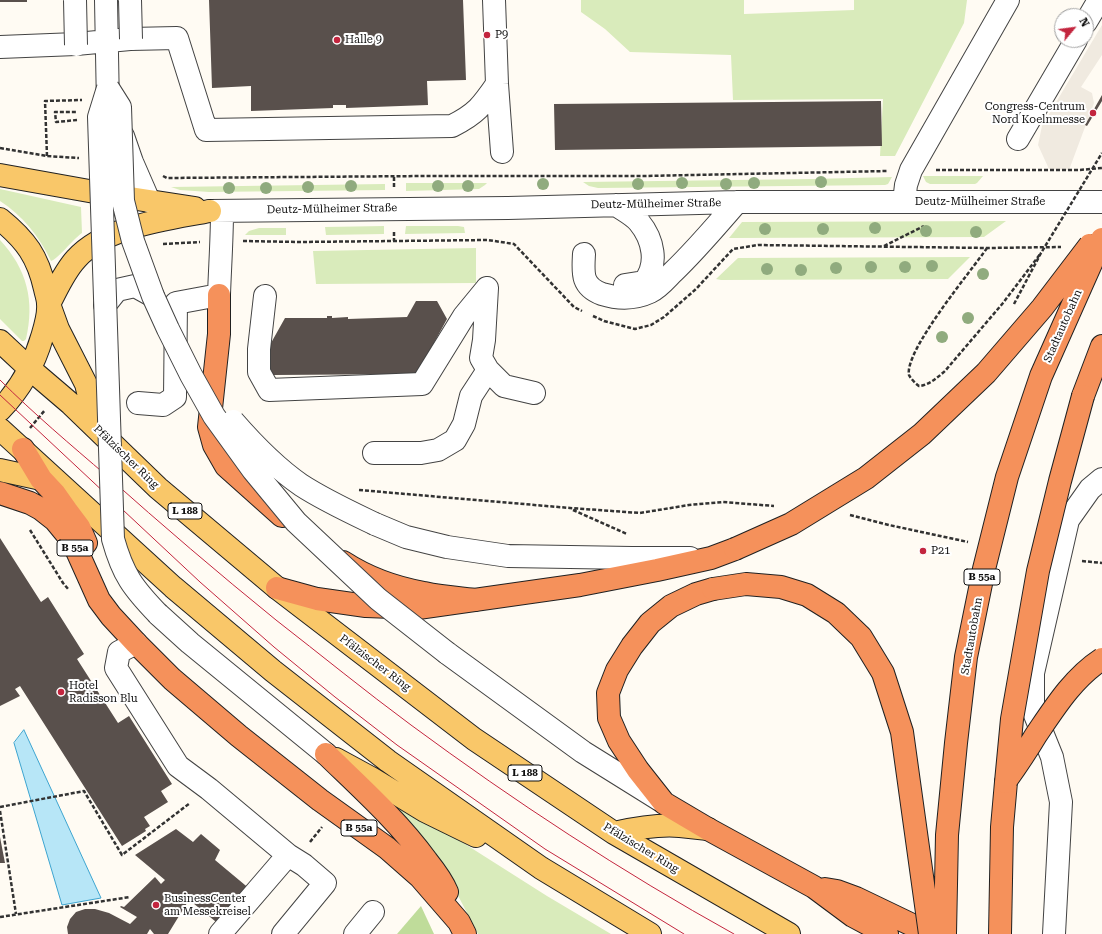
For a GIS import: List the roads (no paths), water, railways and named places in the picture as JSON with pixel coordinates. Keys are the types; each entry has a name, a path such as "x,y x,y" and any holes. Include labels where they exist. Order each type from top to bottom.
{"highway":[{"path":"277,588 317,599 366,606 418,608 580,585 711,558 735,549 791,524 866,478 922,434 986,373 1042,308 1102,229"},
{"name":"Stadtautobahn","path":"945,934 947,835 956,743 966,658 984,569 1007,477 1041,376 1102,239"},
{"path":"219,295 219,334 209,427 214,445 226,466 317,546 354,570 387,583 424,593 477,600"},
{"path":"1000,934 1002,835 1012,719 1038,571 1083,396 1102,346"},
{"name":"B 55a","path":"23,450 50,481 55,494 78,528 131,636"},
{"name":"B 55a","path":"0,493 30,503 41,509 54,520 69,537 77,551 99,600 111,616 172,679 239,736 320,800 387,848 420,877 462,928"},
{"path":"887,934 853,916 814,887 664,803 638,770 619,741 609,718 608,693 617,670 632,646 650,623 671,606 696,594 713,589 746,584 780,587 807,595 836,612 861,637 882,673 902,732 930,934"},
{"path":"1006,782 1074,682 1090,666 1102,659"},
{"path":"326,754 391,816 419,849 443,882 462,928"},
{"path":"814,887 837,891 856,898 930,934"}],"main road":[{"path":"0,174 108,194 216,211"},
{"path":"0,410 11,398 30,369 46,324 48,304 65,274 76,259 96,243 119,232 145,224 216,211"},
{"path":"0,219 24,242 34,256 41,272 48,304 58,329 86,384 97,429"},
{"name":"Pfälzischer Ring","path":"0,341 71,404 158,488 277,588 474,739 614,833 789,934"},
{"path":"0,429 23,450"},
{"path":"0,470 50,481 273,671 388,762 541,868 650,934"},
{"path":"326,754 371,778 425,811 541,868"},
{"path":"614,833 638,828 678,826 708,829"}],"street":[{"path":"75,0 76,45"},
{"path":"106,0 108,194"},
{"path":"130,0 131,39"},
{"path":"494,0 497,84 502,152"},
{"path":"904,202 906,185 911,170 1008,0"},
{"path":"0,47 76,45 131,39 177,38 206,130 452,126 468,118 481,106 497,84"},
{"path":"1018,139 1071,48"},
{"path":"108,89 99,117 113,539 122,568 138,593 158,614 190,643 326,754"},
{"path":"108,89 132,162 149,201"},
{"path":"108,89 120,107 123,201 133,241 153,296 191,375 214,416 253,470 296,522 378,599 448,653 583,752 664,803"},
{"path":"616,205 638,222 648,238 653,252 653,265 649,276 644,282 621,285 610,283 596,275 584,254 582,274 584,280 589,286 598,292 622,298 651,292 659,286 738,202"},
{"name":"Deutz-Mülheimer Straße","path":"216,211 508,208 738,202 1102,202"},
{"path":"138,403 163,405 175,397 176,303 219,295 220,253 231,241 216,211"},
{"path":"105,305 117,290 135,286 153,296"},
{"path":"265,296 259,349 259,372 269,390 422,384 464,316 487,288 484,340 481,358 488,370 504,386 534,393"},
{"path":"168,329 227,414 267,457 301,485 375,524 406,537 440,546 508,556 711,558"},
{"path":"374,453 421,453 438,450 455,440 464,424 471,396 488,370"},
{"path":"1054,934 1061,802 1052,757 1033,710 1033,673 1058,558 1068,520 1090,488 1102,479"},
{"path":"131,636 120,652 116,668 178,766 209,789 288,863 304,865 325,883 283,934"},
{"path":"220,934 288,863"},
{"path":"235,934 288,863"},
{"path":"355,934 373,912"}],"water":[{"path":"24,730 101,898 62,905 14,743"}],"tram line":[{"path":"0,380 26,405 169,531 276,620 394,712 489,781 569,835 651,886 734,934"},
{"path":"0,395 200,582 274,647 335,697 397,745 545,849 684,934"}],"place":[{"name":"P9","path":"487,35"},
{"name":"Halle 9","path":"337,40"},
{"name":"Congress-Centrum Nord Koelnmesse","path":"1093,113"},
{"name":"P21","path":"923,551"},
{"name":"Hotel Radisson Blu","path":"61,692"},
{"name":"BusinessCenter am Messekreisel","path":"156,905"}]}
